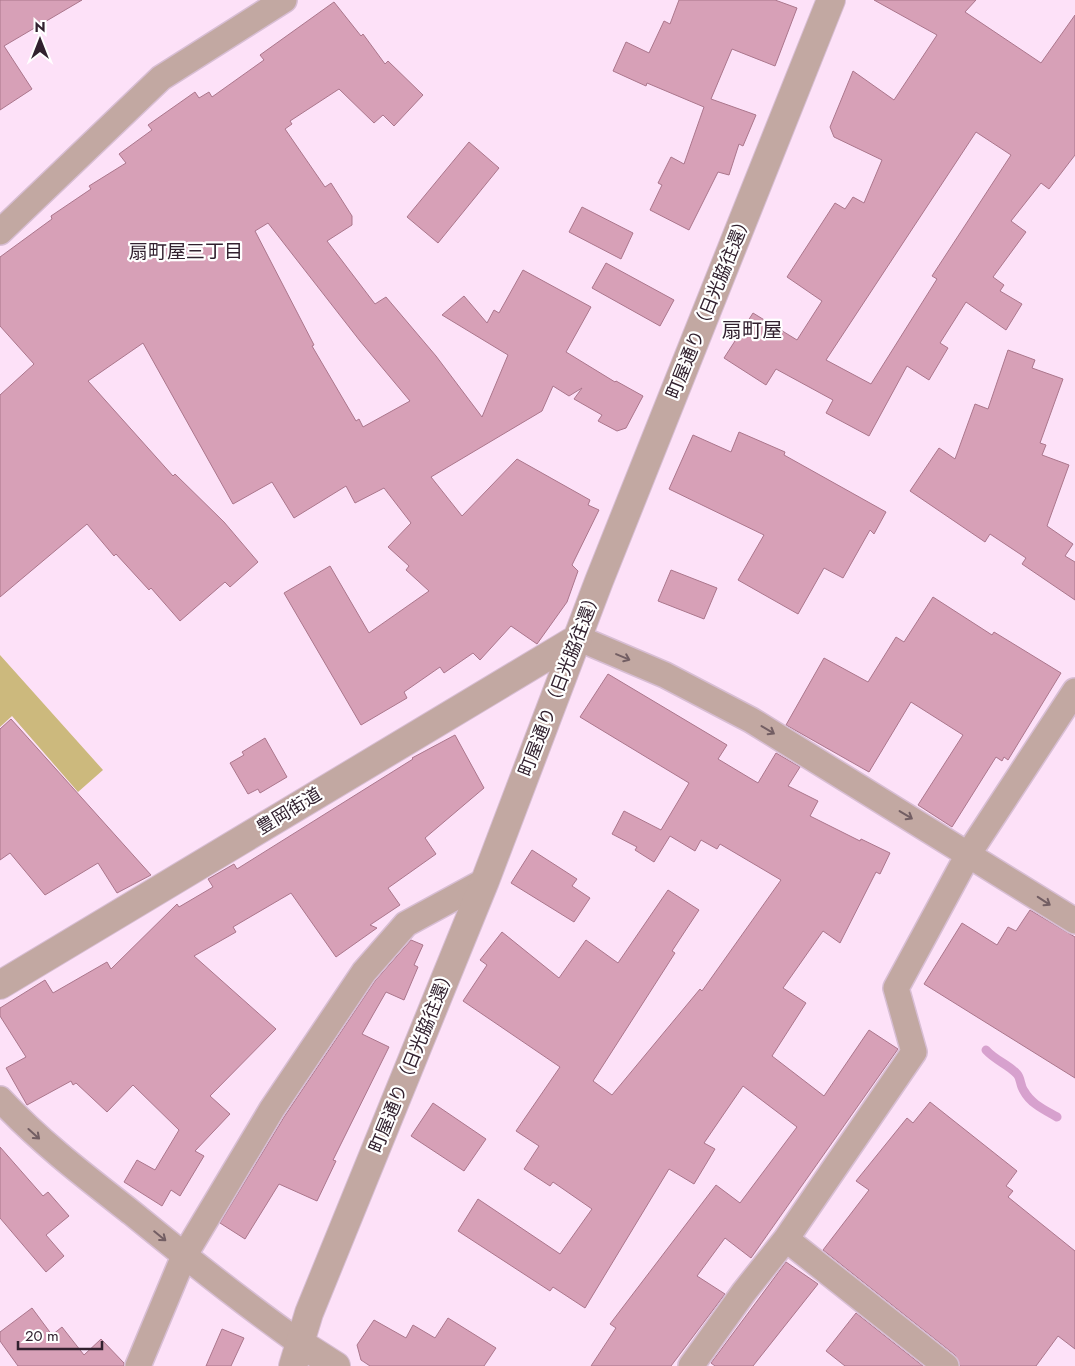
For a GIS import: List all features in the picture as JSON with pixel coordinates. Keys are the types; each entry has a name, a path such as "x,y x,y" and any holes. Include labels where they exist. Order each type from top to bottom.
{"street":[{"path":"0,232 161,78 284,0"},
{"name":"町屋通り（日光脇往還）","path":"296,1354 309,1313 485,881 578,638 830,0"},
{"path":"578,638 665,675 751,720 969,853 1075,921"},
{"name":"豊岡街道","path":"0,985 578,638"},
{"path":"691,1366 744,1292 786,1239 914,1052 896,988 969,853 1075,691"},
{"path":"138,1366 184,1256 272,1109 364,972 406,924 485,881"},
{"path":"0,1099 31,1132 184,1256 296,1354 336,1366"},
{"path":"786,1239 946,1366"}],"shaded area":[{"path":"0,655 103,770 78,792 12,716 0,727"}],"building":[{"path":"0,0 82,0 4,46 32,89 0,110"},
{"path":"679,0 775,0 797,8 775,66 732,49 711,99 756,115 743,146 739,144 729,175 718,172 689,230 650,210 662,185 658,183 671,157 684,164 704,107 647,83 646,86 613,71 626,42 649,53 664,21 670,24"},
{"path":"874,0 976,0 965,12 1041,63 1075,15 1075,155 1049,189 1041,183 1011,221 1026,232 993,277 1004,285 1000,291 1022,304 1006,330 966,302 940,343 948,348 929,380 907,366 869,436 826,413 833,400 776,369 766,385 724,358 753,313 797,340 822,301 787,277 835,203 845,209 853,197 864,203 882,160 834,137 830,127 853,71 894,100 937,35","holes":["976,132 1011,155 932,276 937,279 871,384 826,360"]},
{"path":"334,2 361,36 363,34 385,64 388,61 423,95 394,126 383,115 374,123 339,89 290,121 292,124 285,129 325,187 331,183 352,216 352,225 327,241 375,304 386,297 436,356 482,417 508,355 442,315 464,296 487,323 494,310 499,313 523,270 591,307 566,352 615,382 643,396 626,428 617,431 598,421 602,415 574,399 582,388 569,396 553,386 542,411 431,477 462,516 517,459 590,500 588,505 599,510 572,565 578,571 567,602 537,644 511,626 480,660 473,653 444,673 440,667 404,692 407,698 361,725 284,593 330,566 369,633 429,591 406,570 409,566 388,547 411,523 384,488 355,503 346,486 294,518 272,482 233,504 143,343 88,381 173,476 175,474 224,522 258,562 230,587 225,582 180,621 151,588 149,590 116,554 114,556 87,524 0,597 0,395 34,364 0,326 0,257 52,219 51,216 91,189 89,186 126,163 119,154 152,130 148,125 195,92 199,98 209,92 212,97 264,60 260,55","holes":["268,223 360,341 410,401 363,427 359,419 356,421 312,346 314,345 255,231"]},
{"path":"469,142 499,168 438,243 407,217"},
{"path":"582,207 633,233 621,259 569,232"},
{"path":"606,263 674,300 660,326 592,288"},
{"path":"1008,350 1035,360 1032,368 1063,379 1040,443 1046,445 1042,455 1069,465 1047,526 1073,544 1065,556 1075,562 1075,600 1022,564 1026,558 990,534 985,542 910,491 939,448 955,459 975,404 988,409"},
{"path":"739,432 785,452 784,455 886,512 874,534 870,530 843,578 824,568 798,614 738,580 764,535 669,489 693,435 731,452"},
{"path":"671,570 717,588 704,619 658,601"},
{"path":"933,597 992,635 994,632 1061,673 1008,760 1004,757 1002,761 996,757 952,827 918,805 963,735 911,702 869,772 786,725 824,658 868,682 896,637 904,642"},
{"path":"608,674 727,745 718,759 758,783 776,753 800,767 788,786 818,801 810,816 860,841 861,839 890,853 880,874 876,872 840,943 823,931 783,988 806,1003 772,1056 824,1096 869,1030 898,1049 751,1258 725,1238 697,1276 725,1294 671,1366 591,1366 616,1328 610,1324 716,1185 740,1203 797,1127 743,1086 704,1143 715,1149 694,1184 669,1169 585,1308 553,1287 550,1291 458,1231 478,1199 560,1254 592,1209 553,1182 550,1186 524,1169 539,1146 516,1131 560,1067 463,1001 487,965 480,960 502,932 559,978 586,940 618,963 668,890 699,910 672,951 675,953 593,1081 612,1095 700,989 702,991 781,880 720,844 717,849 701,840 695,851 670,836 654,862 635,850 637,847 612,834 624,811 661,830 689,783 580,717"},
{"path":"11,719 151,875 117,893 98,863 45,895 10,853 0,860 0,729"},
{"path":"455,735 484,788 425,838 436,854 388,888 400,905 370,925 377,928 336,957 291,893 233,927 236,932 194,956 276,1029 210,1096 230,1114 195,1151 204,1156 180,1196 171,1190 162,1206 124,1182 137,1160 155,1170 179,1130 133,1085 107,1112 76,1083 73,1085 71,1081 27,1105 6,1068 26,1057 0,1016 0,1008 45,980 53,993 107,962 111,969 177,904 179,907 213,887 208,879 234,864 237,869 412,758"},
{"path":"265,738 287,777 260,793 258,789 248,794 230,763 244,755 242,752"},
{"path":"532,850 577,879 572,886 590,898 574,922 511,883"},
{"path":"1030,910 1075,937 1075,1078 924,984 962,923 997,945 1008,927 1016,931"},
{"path":"411,940 423,945 414,965 418,967 404,1000 386,992 362,1034 389,1047 333,1160 336,1161 317,1201 279,1184 245,1239 220,1223 284,1117 375,981"},
{"path":"930,1102 1017,1171 1006,1186 1013,1191 1008,1197 1075,1251 1075,1349 1058,1336 1036,1366 960,1366 955,1355 823,1250 869,1190 856,1181 907,1118 913,1123"},
{"path":"433,1103 486,1139 464,1171 411,1136"},
{"path":"0,1147 43,1196 48,1192 69,1216 46,1235 64,1256 46,1272 0,1218"},
{"path":"786,1262 818,1284 753,1366 715,1366 711,1363"},
{"path":"32,1308 52,1335 62,1327 84,1355 101,1339 124,1363 124,1366 18,1366 0,1341 0,1332"},
{"path":"856,1313 923,1366 845,1366 826,1351"},
{"path":"448,1318 496,1348 484,1366 370,1366 361,1360 357,1345 374,1320 406,1338 413,1325 435,1338"},
{"path":"222,1329 244,1338 231,1366 206,1366"}],"waterway":[{"path":"986,1050 1017,1074 1030,1100 1057,1117"}],"district":[{"name":"扇町屋三丁目","path":"186,251"},
{"name":"扇町屋","path":"752,330"}]}
